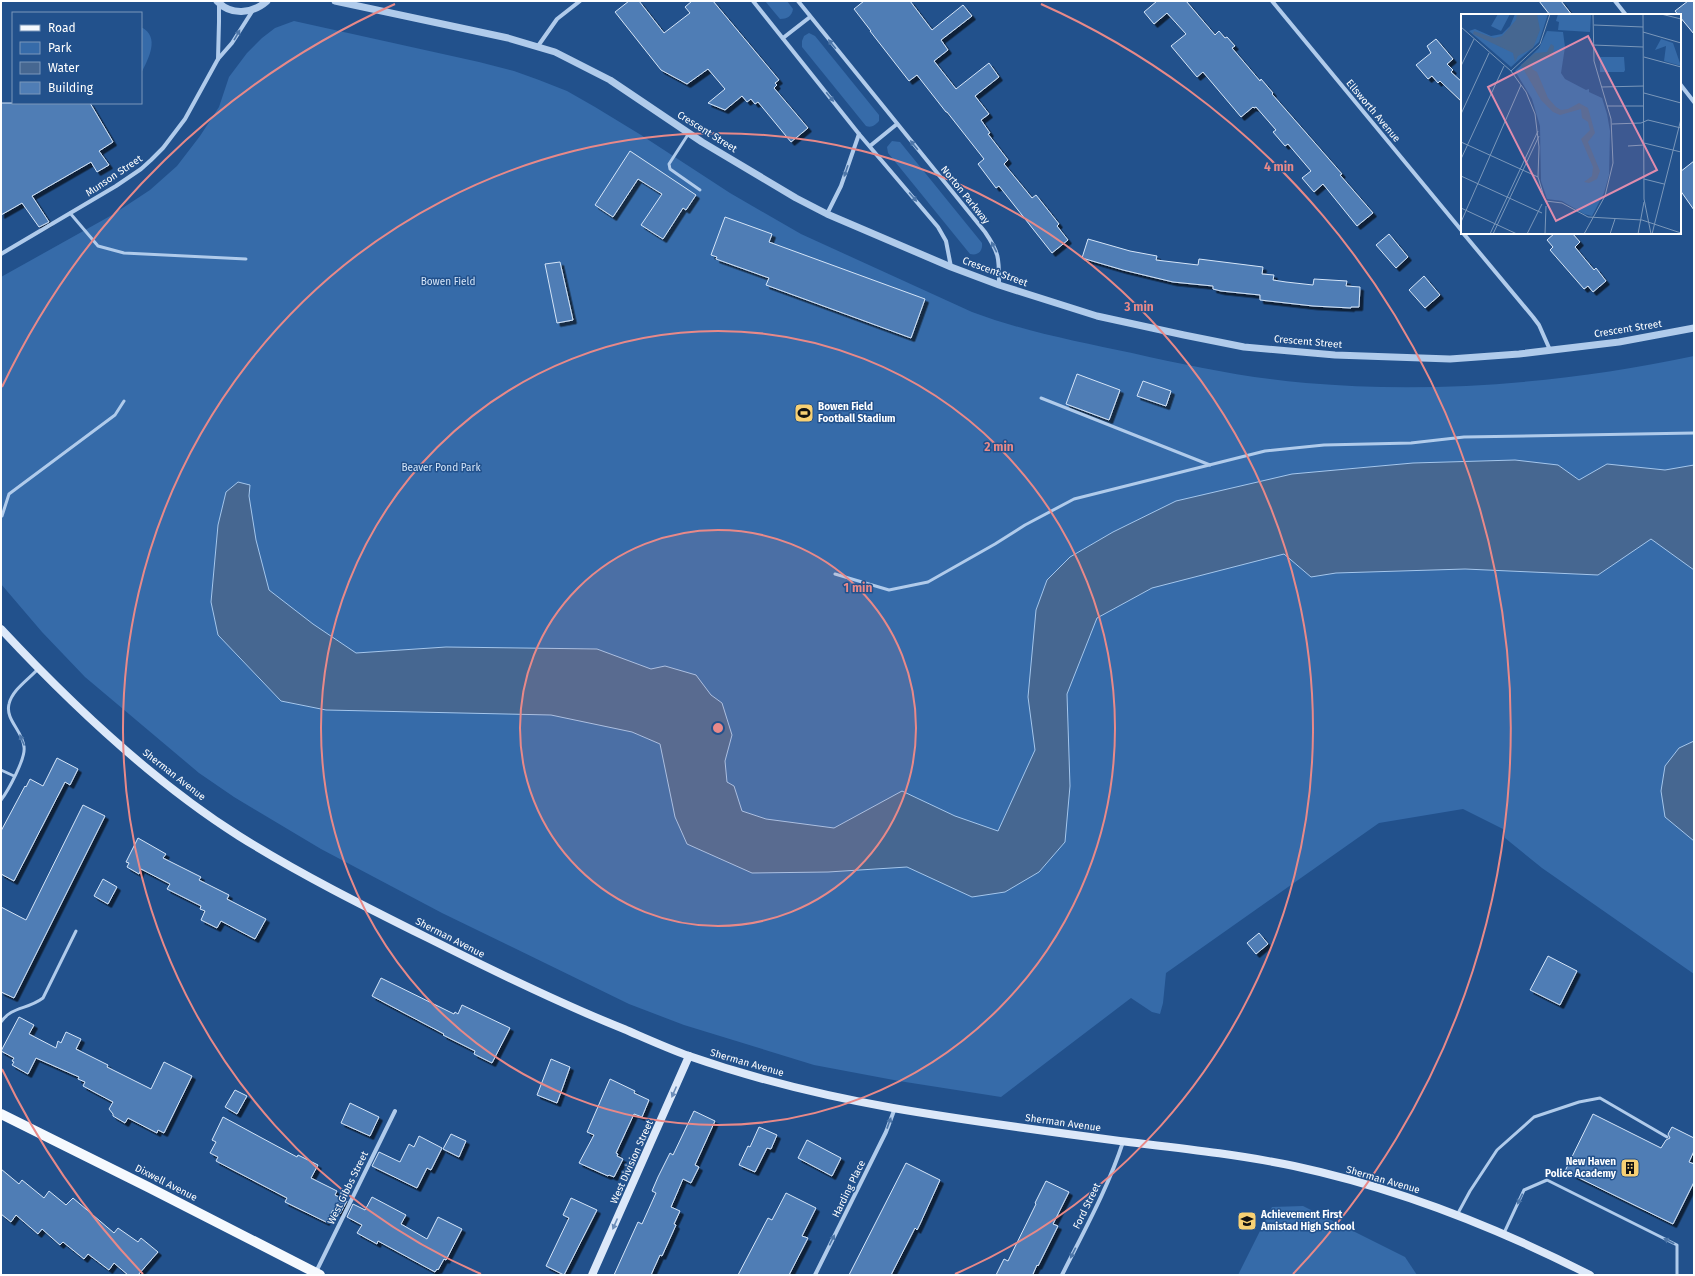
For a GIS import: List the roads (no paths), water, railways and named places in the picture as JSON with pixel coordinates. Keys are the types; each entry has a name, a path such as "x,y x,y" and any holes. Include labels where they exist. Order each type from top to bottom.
{"main road":[{"name":"Sherman Avenue","path":"1,629 38,669 70,700 158,776 236,834 296,870 493,971 587,1014 689,1056 800,1088 895,1108 1194,1150 1294,1166 1414,1199 1503,1234 1580,1273 1590,1275"},
{"name":"West Division Street","path":"592,1275 689,1056"},
{"name":"Dixwell Avenue","path":"1,1114 318,1274"}],"street":[{"path":"218,2 225,8 239,12 253,10 267,1 270,1"},
{"name":"Crescent Street","path":"339,1 486,33 538,46 578,63 610,80 689,133 789,194 827,214 951,267 999,285 1097,316 1244,347 1335,355 1450,359 1519,354 1621,341 1694,328"},
{"path":"538,46 557,19 580,1"},
{"path":"753,1 859,134 938,227 946,241 951,267"},
{"name":"Norton Parkway","path":"798,1 985,232 995,247 999,260 999,285"},
{"name":"Ellsworth Avenue","path":"1272,1 1461,230"},
{"path":"1614,1 1625,14"},
{"name":"Munson Street","path":"218,2 220,22 218,59"},
{"name":"Munson Street","path":"1,254 141,169 163,148 186,120 218,59 232,43 253,10"},
{"path":"783,38 810,17"},
{"path":"1681,85 1694,102"},
{"path":"870,146 897,124"},
{"path":"827,214 841,186 859,134"},
{"name":"Ellsworth Avenue","path":"1465,234 1539,325 1550,350"},
{"name":"Harding Place","path":"815,1275 886,1132 895,1108"},
{"name":"West Gibbs Street","path":"318,1274 394,1111"},
{"name":"Ford Street","path":"1062,1275 1105,1188 1115,1166 1123,1141"}],"lane":[{"path":"689,133 669,164 670,169 700,190"},
{"path":"70,213 98,246 124,253 246,259"},
{"path":"1041,398 1210,465"},
{"path":"2,516 9,494 114,415 124,401"},
{"path":"835,574 889,590 928,582 1025,525 1074,499 1265,451 1324,446 1411,443 1464,437 1694,433"},
{"path":"1,800 23,758 25,747 8,713 9,705 12,697 38,669"},
{"path":"1,770 14,776"},
{"path":"1,1022 13,1010 33,1005 43,998 76,931"},
{"path":"1457,1215 1470,1191 1497,1150 1534,1117 1579,1102 1600,1098 1667,1137"},
{"path":"1503,1234 1524,1190 1547,1180 1677,1245 1677,1275"}],"water":[{"path":"1515,460 1558,465 1579,480 1607,464 1665,470 1694,465 1694,570 1651,539 1598,575 1465,569 1336,573 1311,577 1284,554 1152,588 1097,618 1067,694 1070,786 1065,842 1039,872 1005,892 972,897 907,867 828,872 752,873 687,844 675,817 660,744 632,732 551,715 326,710 281,701 218,635 211,602 218,525 226,492 238,482 250,485 249,496 256,540 269,590 313,624 356,653 446,647 597,649 651,669 665,666 696,675 711,695 722,703 732,735 725,761 727,782 734,786 742,811 766,819 834,828 902,791 955,816 998,831 1035,750 1028,697 1036,610 1047,580 1070,557 1113,532 1176,501 1292,474 1413,463"},
{"path":"1694,741 1694,841 1665,817 1661,791 1665,766 1679,748"}],"place":[{"name":"Bowen Field Football Stadium","path":"804,413"},
{"name":"New Haven Police Academy","path":"1630,1168"},
{"name":"Achievement First Amistad High School","path":"1247,1221"}],"park label":[{"name":"Bowen Field","path":"448,282"},
{"name":"Beaver Pond Park","path":"441,468"}]}
